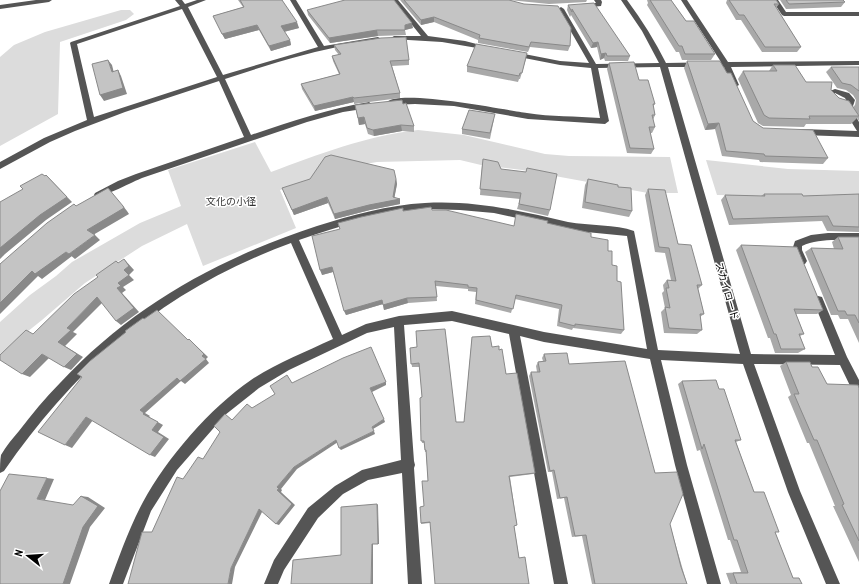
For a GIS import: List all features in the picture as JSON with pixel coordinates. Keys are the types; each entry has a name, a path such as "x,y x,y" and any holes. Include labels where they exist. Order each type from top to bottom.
{"street":[{"path":"0,7 49,0"},
{"path":"178,0 184,6 222,78 249,139"},
{"path":"91,120 73,43 203,0"},
{"path":"293,0 322,48"},
{"path":"395,0 426,38"},
{"path":"576,7 599,5 597,0"},
{"name":"スカイロード","path":"624,0 650,39 663,64 747,359 794,492 833,584"},
{"path":"684,0 726,64 738,90"},
{"path":"775,0 784,14 859,14"},
{"path":"89,199 121,183 249,139 343,109 401,102 454,103 528,116 605,121 594,66 562,8"},
{"path":"0,166 48,140 91,120 322,48 359,41 426,38 473,44 543,60 594,66 663,64 859,63"},
{"path":"845,105 859,129"},
{"path":"792,131 859,134"},
{"path":"0,467 16,443 58,392 94,357 127,328 164,301 208,275 241,259 293,238 377,213 427,206 492,209 577,227 626,232 632,234 654,355 681,465 714,584"},
{"path":"806,272 797,250 798,244 804,240 841,236 859,236"},
{"path":"293,238 339,341"},
{"path":"816,294 843,360 859,392"},
{"path":"116,584 147,507 174,466 221,411 255,384 285,366 366,330 399,321 452,316 564,340 654,355 747,359 843,360"},
{"path":"399,321 409,465 415,584"},
{"path":"513,328 561,584"},
{"path":"271,584 279,565 313,513 339,490 366,474 409,465"}],"green space":[{"path":"121,10 130,10 134,14 126,20 60,42 58,114 0,146 0,57 14,45 45,32"},
{"name":"文化の小径","path":"418,130 464,135 545,154 569,156 670,157 678,193 648,193 522,170 481,165 460,160 377,162 359,165 280,190 296,228 203,266 187,224 142,246 85,283 0,355 0,322 30,295 72,262 140,223 181,206 168,170 255,142 271,172 325,152 361,141"},
{"path":"706,160 788,169 859,171 859,197 717,195"}],"building":[{"path":"240,0 282,0 297,22 281,26 290,40 269,46 257,25 222,34 213,16 244,7"},
{"path":"345,0 394,0 412,23 405,25 405,30 377,30 329,38 307,10"},
{"path":"404,0 509,0 524,4 558,6 571,28 570,46 531,42 529,47 479,38 480,35 434,17 421,20"},
{"path":"650,0 671,0 686,21 694,21 715,54 685,54 682,46 679,46"},
{"path":"729,0 776,0 779,4 774,4 801,47 765,47 744,15 739,15"},
{"path":"786,0 843,0 845,2 789,4"},
{"path":"594,3 630,56 607,56 606,53 601,54 598,42 593,43 568,5"},
{"path":"406,37 409,60 390,61 400,93 353,97 314,106 301,84 340,74 332,56 341,54 334,45 381,38"},
{"path":"476,44 527,53 522,73 520,73 519,76 467,66"},
{"path":"108,60 112,72 118,70 123,88 100,95 92,64"},
{"path":"687,61 720,61 727,73 731,73 753,121 763,128 813,130 828,158 765,156 764,154 726,151 719,123 708,124"},
{"path":"634,62 639,80 648,80 655,104 653,104 655,115 652,115 655,127 649,127 654,149 630,148 609,63"},
{"path":"773,65 795,65 806,82 832,82 831,90 839,98 849,101 859,116 809,116 810,119 769,118 764,115 743,71 777,71"},
{"path":"831,67 859,67 859,91 851,85 842,83"},
{"path":"402,100 403,104 406,103 414,126 401,125 373,130 367,128 364,117 358,118 355,105"},
{"path":"469,110 495,114 490,133 462,129"},
{"path":"331,155 394,170 396,179 393,197 400,199 334,214 327,197 292,210 282,188 310,179 325,157"},
{"path":"483,159 498,162 501,169 526,172 527,168 557,174 550,210 519,204 521,193 480,189"},
{"path":"42,174 45,176 46,175 67,197 40,215 0,248 0,202 23,189 20,186"},
{"path":"588,179 618,185 618,187 631,188 632,211 585,202"},
{"path":"108,188 124,208 87,230 95,235 69,254 66,252 35,274 32,271 0,303 0,264 47,223 74,204 76,206"},
{"path":"648,189 665,190 678,244 691,245 702,285 697,285 704,314 700,314 702,330 669,328 665,307 670,308 666,288 669,288 667,280 676,281 669,248 659,247"},
{"path":"764,194 802,194 803,196 859,194 859,227 833,226 828,216 733,219 725,195 765,196"},
{"path":"431,207 432,210 446,210 514,226 516,214 591,233 591,237 608,240 608,251 612,251 612,265 617,266 617,281 621,282 624,330 575,324 575,326 559,322 562,305 516,295 513,309 476,300 477,288 468,287 468,285 435,281 437,297 407,298 383,305 382,300 344,311 332,267 320,270 312,236 340,229 338,223 361,217 403,208 403,211"},
{"path":"838,237 859,237 859,323 855,315 847,315 845,311 838,311 811,248 843,249"},
{"path":"741,245 797,247 823,310 794,309 804,334 799,334 805,349 781,349"},
{"path":"124,259 129,266 124,270 129,275 118,283 121,286 117,288 134,308 116,321 97,297 67,328 71,330 58,342 77,354 64,367 42,354 22,374 0,360 0,355 26,330 33,334 74,294 98,277 96,275 116,261 118,263"},
{"path":"157,310 204,354 202,356 206,359 180,381 177,378 140,410 144,413 143,414 158,422 152,430 164,437 150,455 86,417 65,445 38,432 82,377 77,374 90,361 126,332 125,331"},
{"path":"445,329 456,422 464,422 472,337 490,336 492,347 499,346 499,350 502,349 506,374 517,373 535,473 509,476 517,525 514,526 519,558 525,557 529,584 435,584 430,522 421,523 420,507 424,506 422,481 428,481 426,450 424,441 421,441 420,398 422,397 419,363 411,364 410,348 417,347 416,331"},
{"path":"371,347 386,382 370,388 384,419 372,427 374,431 339,448 336,440 294,467 277,487 279,489 277,490 292,504 276,524 259,509 231,568 228,584 128,584 142,532 152,532 177,477 183,479 198,457 203,459 220,432 214,426 225,414 232,420 247,404 252,408 275,394 270,386 287,375 292,383 343,358"},
{"path":"567,353 569,364 625,361 655,473 677,472 683,494 670,524 687,584 595,584 586,535 575,536 567,497 560,498 554,470 550,471 531,372 540,372 538,362 546,361 544,354"},
{"path":"786,362 810,362 812,367 818,367 827,384 858,385 859,541 842,505 844,504 817,440 814,440 794,394 799,394"},
{"path":"716,380 719,389 724,389 741,440 735,440 754,492 764,492 779,532 775,532 793,578 799,578 802,584 737,584 733,573 748,573 737,540 734,540 704,444 702,449 682,381"},
{"path":"9,474 47,478 37,499 73,505 81,496 98,506 83,527 63,584 0,584 0,491"},
{"path":"377,504 378,544 372,544 371,584 291,584 293,560 341,555 341,507"}]}
